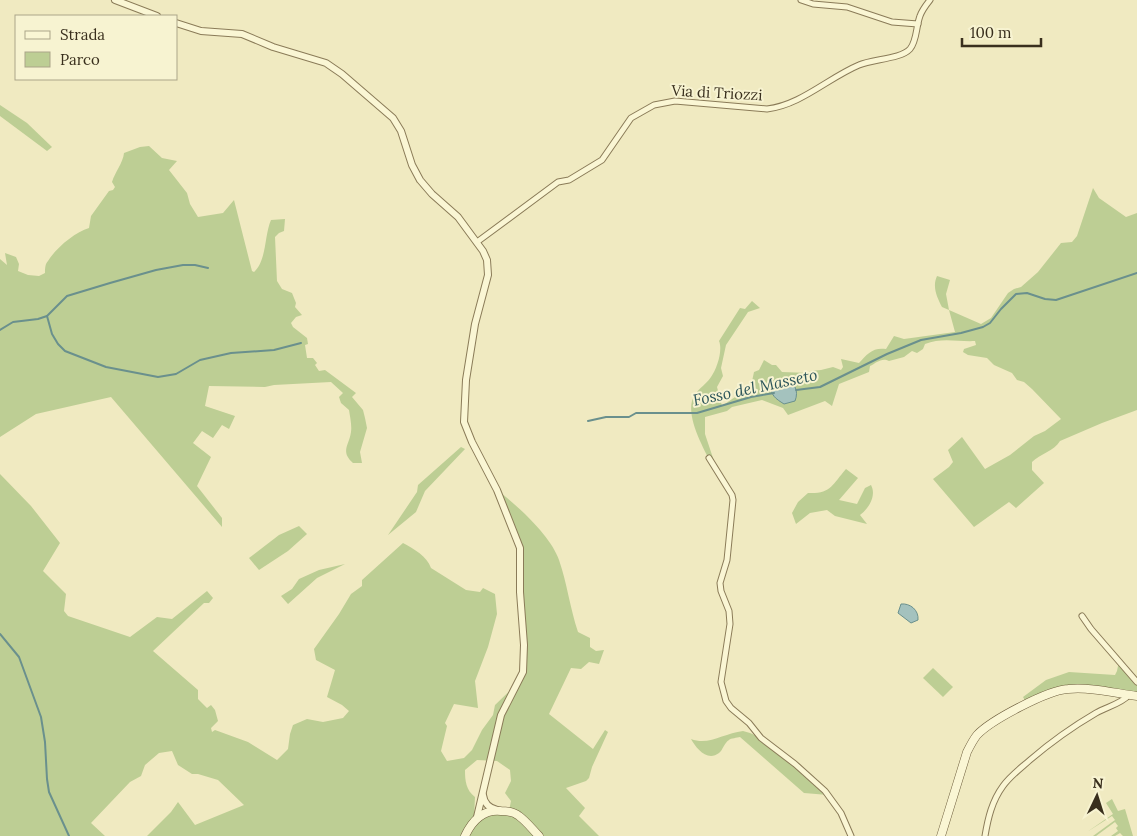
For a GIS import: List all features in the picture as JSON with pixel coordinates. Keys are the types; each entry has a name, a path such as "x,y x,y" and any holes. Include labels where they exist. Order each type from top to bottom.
{"main road":[{"path":"942,836 967,752 974,739 983,730 1027,704 1052,692 1067,689 1089,689 1133,696"},
{"path":"465,836 470,825 477,817 497,810 509,811 518,815 539,836"}],"street":[{"path":"115,0 154,15"},
{"path":"801,0 813,4 847,7 892,22 918,24"},
{"name":"Via di Triozzi","path":"477,242 558,182 569,180 602,160 631,118 663,102 675,101 767,109 780,107 867,61 894,56 908,51 912,46 924,9 930,0"},
{"path":"178,24 201,31 242,34 273,47 326,63 342,74 393,118 402,131 412,165 420,180 458,218 483,251 489,267 487,283 475,324 467,372 464,422 472,442 497,490 520,548 520,592 524,645 523,672 501,715 477,817"},
{"path":"709,458 732,495 733,500 727,560 720,584 729,611 730,624 721,682 726,700 731,708 749,723 761,738 795,764 825,791 838,808 851,836"},
{"path":"1082,616 1137,682"},
{"path":"985,836 987,822 995,798 1012,775 1068,730 1107,706 1133,696"},
{"path":"482,791 489,807 497,810"}],"green space":[{"path":"0,105 27,123 52,147 47,151 0,116"},
{"path":"149,146 162,158 177,161 169,170 187,193 190,204 198,217 223,213 234,200 252,271 254,272 261,261 271,220 285,219 284,231 275,237 277,281 282,289 292,293 296,303 295,307 302,315 296,317 291,323 293,327 307,338 308,344 305,345 307,358 313,358 317,363 315,365 319,371 325,370 356,393 352,397 363,410 367,428 360,452 362,463 353,463 346,452 351,429 349,410 341,403 339,397 343,393 331,382 265,387 209,386 205,406 235,416 229,429 222,425 213,438 202,431 193,443 211,457 197,486 222,518 222,527 111,397 36,414 0,437 0,259 7,265 5,253 16,257 19,264 18,271 28,275 39,276 45,273 46,264 51,256 66,241 89,228 91,216 109,191 115,187 112,182 124,153"},
{"path":"1093,188 1099,198 1126,217 1137,213 1137,410 1060,441 1032,462 1032,470 1044,483 1016,508 1009,502 974,527 933,479 953,462 948,450 962,437 985,469 1010,455 1034,436 1045,431 1061,419 1032,389 1024,382 1017,380 1012,373 994,365 987,358 968,355 963,352 964,349 976,345 975,341 938,341 925,344 923,349 917,353 912,351 904,357 889,361 879,361 870,366 869,372 839,384 832,406 825,401 788,415 783,408 762,400 732,407 727,411 705,417 705,434 714,461 713,467 694,426 691,409 692,401 695,394 713,374 720,354 719,341 740,308 745,309 752,301 760,308 748,312 726,345 721,368 723,376 717,387 722,406 751,386 754,372 759,370 764,360 772,365 776,365 782,372 809,373 810,371 833,367 841,370 843,367 841,359 859,363 874,350 886,349 894,336 904,339 955,332 949,310 981,324 991,318 1008,293 1021,287 1038,272 1061,243 1072,242 1077,236"},
{"path":"937,276 950,280 946,294 949,310 942,307 937,296 935,284"},
{"path":"461,447 465,449 425,491 416,512 388,535 417,492 418,485"},
{"path":"846,469 858,478 839,500 857,504 865,488 871,485 873,489 869,506 860,515 867,524 835,516 827,510 810,513 796,524 792,513 798,502 808,493 826,490 834,484"},
{"path":"0,474 31,506 60,543 43,571 66,594 64,611 68,616 130,637 157,617 172,619 207,591 213,598 209,603 204,603 153,651 198,690 198,699 207,708 211,705 215,710 218,721 211,728 212,732 215,730 248,742 277,760 288,749 293,725 307,719 323,722 343,718 349,711 327,697 335,670 316,660 314,649 351,594 362,586 362,580 403,543 423,556 431,568 466,590 480,592 483,588 495,594 497,614 488,647 475,681 478,708 454,704 445,723 447,726 441,751 447,761 464,758 472,750 482,730 493,715 495,705 520,681 523,672 520,548 497,490 523,512 549,541 559,560 578,632 590,638 590,647 596,651 604,650 599,664 589,662 581,669 571,668 549,714 593,749 605,730 608,732 589,778 586,781 566,788 585,808 579,816 599,836 147,836 171,812 178,802 195,825 244,805 218,780 192,774 178,765 172,751 159,753 145,765 141,776 130,782 91,823 105,836 0,836","holes":["477,760 497,761 510,770 511,781 505,793 511,801 509,811 497,813 478,821 474,818 475,797 467,785 465,770"]},
{"path":"299,526 307,534 288,551 259,570 249,558 279,535"},
{"path":"345,564 317,578 288,604 281,596 292,589 299,579 319,570"},
{"path":"1119,661 1137,682 1137,696 1067,689 1027,704 1023,697 1046,680 1069,672 1115,675"},
{"path":"933,668 953,687 943,697 923,678"},
{"path":"743,731 761,738 828,795 804,793 740,737 730,739 719,753 710,756 702,753 691,739 704,741"},
{"path":"1112,799 1118,811 1125,809 1133,836 1123,836 1120,833 1111,836 1118,831 1116,828 1118,826 1115,822 1096,836 1093,836 1115,820 1112,816 1087,832 1113,814 1106,803"}],"water":[{"path":"784,380 793,384 797,394 795,401 784,404 774,396 771,391 771,385 775,381"},
{"path":"901,604 913,608 917,613 918,620 911,623 898,613"}],"waterway":[{"path":"0,330 13,322 47,316 67,296 110,283 156,270 183,265 208,268"},
{"name":"Fosso del Masseto","path":"796,390 820,387 887,354 921,340 983,327 990,323 1016,294 1027,293 1045,299 1056,300 1137,273"},
{"path":"47,316 52,334 65,351 106,367 158,377 176,374 200,360 231,353 274,350 301,343"},
{"name":"Fosso del Masseto","path":"588,421 606,417 629,417 636,413 697,413 751,397 774,393"},
{"path":"0,634 19,657 41,717 49,792 69,836"}]}
